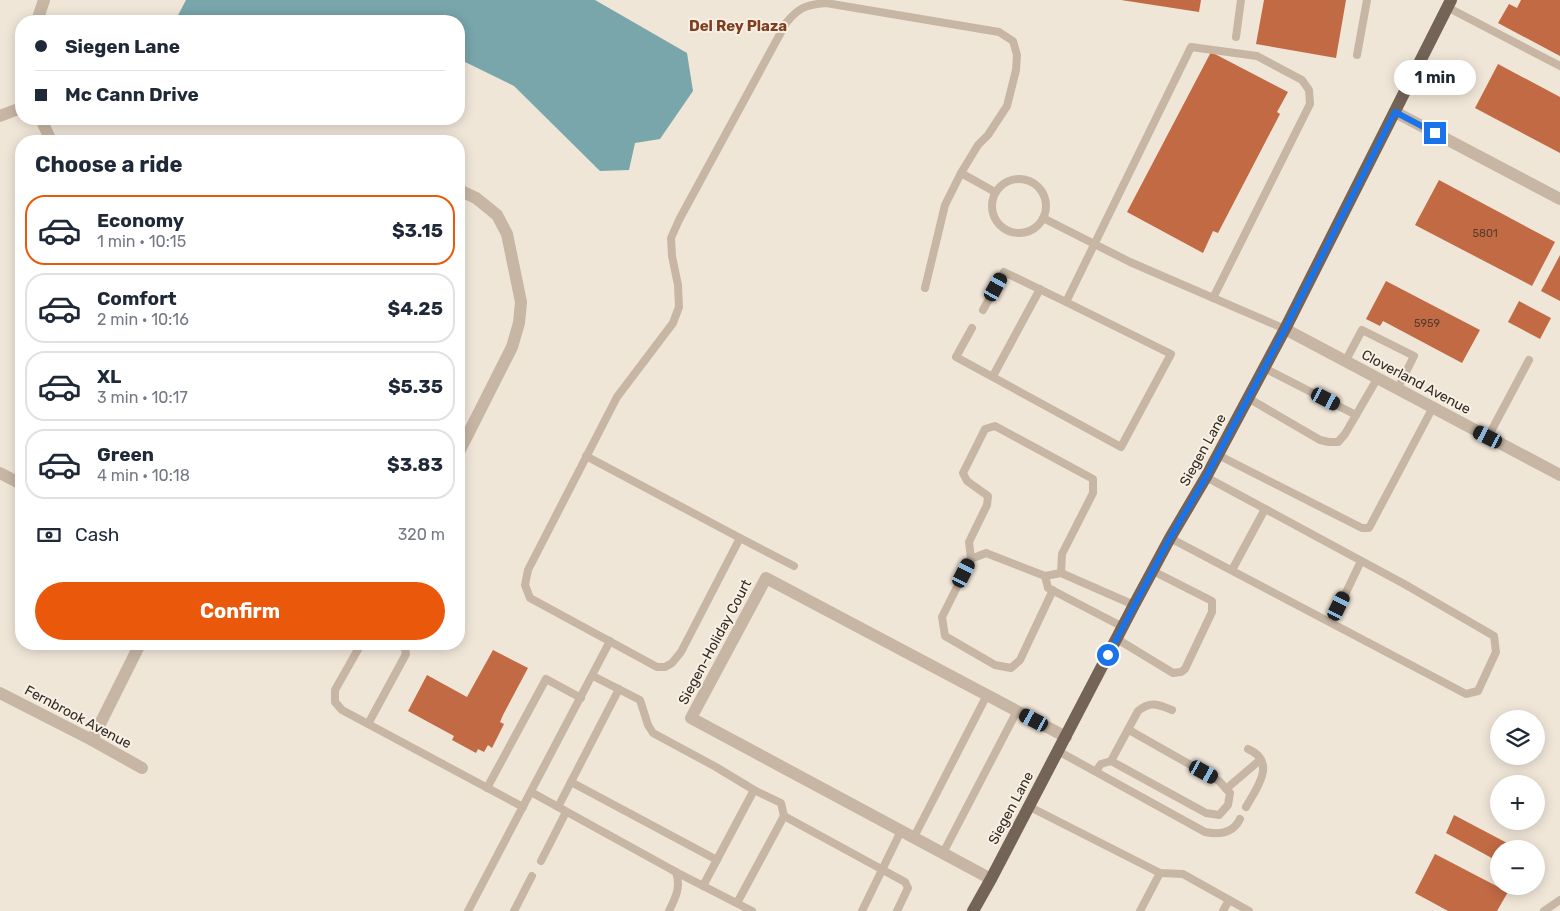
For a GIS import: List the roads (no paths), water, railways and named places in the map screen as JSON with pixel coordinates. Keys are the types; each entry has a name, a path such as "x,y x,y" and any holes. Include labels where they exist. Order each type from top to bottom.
{"main road":[{"name":"Siegen Lane","path":"973,911 1134,605 1206,477 1285,329 1450,2"}],"street":[{"path":"39,15 44,0"},
{"path":"0,116 15,110"},
{"path":"1395,112 1560,199"},
{"path":"465,193 476,198 497,215 504,228 512,255 521,302 512,347 465,440"},
{"name":"Cloverland Avenue","path":"1285,329 1432,409 1560,475"},
{"path":"0,473 15,481"},
{"name":"Siegen-Holiday Court","path":"991,879 691,718 766,578 1066,737"},
{"path":"92,740 137,650"},
{"name":"Fernbrook Avenue","path":"0,693 142,768"}],"lane":[{"path":"1236,37 1241,0"},
{"path":"1357,55 1367,0"},
{"path":"1450,2 1560,66"},
{"path":"740,538 681,652 672,663 665,667 658,666 530,598 525,585 528,570 617,396 674,323 679,307 678,285 672,256 671,238 679,220 786,23 796,11 810,4 826,3 999,32 1013,41 1017,55 1016,70 1007,106 988,135 978,145 945,205 925,288"},
{"path":"1066,302 1192,47 1258,56 1302,80 1310,90 1310,104 1213,298"},
{"path":"961,173 996,192"},
{"path":"1010,180 1028,180 1036,185 1046,200 1046,210 1043,218 1038,225 1022,233 1006,230 994,217 992,200 996,192 1010,180"},
{"path":"1043,218 1130,262 1285,329"},
{"path":"972,328 956,357 1121,447 1170,354 1004,272 983,310"},
{"path":"993,376 1040,289"},
{"path":"1345,362 1362,330 1414,356 1397,390"},
{"path":"1488,437 1529,360"},
{"path":"1264,368 1356,415"},
{"path":"1248,398 1320,440 1338,442 1377,379"},
{"path":"1218,455 1362,528 1370,528 1432,409"},
{"path":"1053,590 1020,660 1011,668 995,665 945,636 942,617 972,559 969,542 987,505 988,496 966,481 963,473 984,429 995,426 1093,479 1093,492 1062,554 1061,573"},
{"path":"586,456 794,566"},
{"path":"1170,538 1466,694 1478,691 1496,652 1494,636 1206,477"},
{"path":"1232,570 1265,508"},
{"path":"972,559 986,553 1046,576 1061,573 1134,605"},
{"path":"1332,622 1361,561"},
{"path":"1117,639 1174,673 1185,669 1212,612 1212,601 1153,571"},
{"path":"1046,576 1048,588 1123,627"},
{"path":"468,911 610,641"},
{"path":"358,650 335,690 335,702 342,710 523,807"},
{"path":"368,724 406,654 405,650"},
{"path":"593,676 640,700 653,734 781,803 784,816 737,903"},
{"path":"488,788 546,679 581,698"},
{"path":"558,807 619,689"},
{"path":"914,837 987,695"},
{"path":"1096,771 1101,764 1110,761 1138,711 1145,705 1152,704 1172,710"},
{"path":"943,853 1017,711"},
{"path":"1110,761 1206,814 1219,815 1228,805 1230,793 1219,781 1129,730"},
{"path":"1246,807 1263,775 1264,768 1260,760 1248,749"},
{"path":"1058,751 1204,832 1220,834 1228,831 1240,819"},
{"path":"1226,789 1260,760"},
{"path":"570,782 717,860"},
{"path":"703,886 754,790"},
{"path":"531,792 674,871 752,911"},
{"path":"1028,806 1160,872 1183,874 1249,911"},
{"path":"541,861 566,812"},
{"path":"784,816 905,882 908,888 897,911"},
{"path":"862,911 901,831"},
{"path":"669,911 677,895 680,882 674,871"},
{"path":"1140,911 1160,872"},
{"path":"514,911 532,876"},
{"path":"1222,911 1229,900"},
{"path":"1544,911 1560,900"}],"water":[{"path":"186,0 595,0 687,53 693,91 660,139 635,143 629,170 600,171 514,86 465,62 465,15 178,15"}],"district":[{"name":"Del Rey Plaza","path":"738,26"}]}
